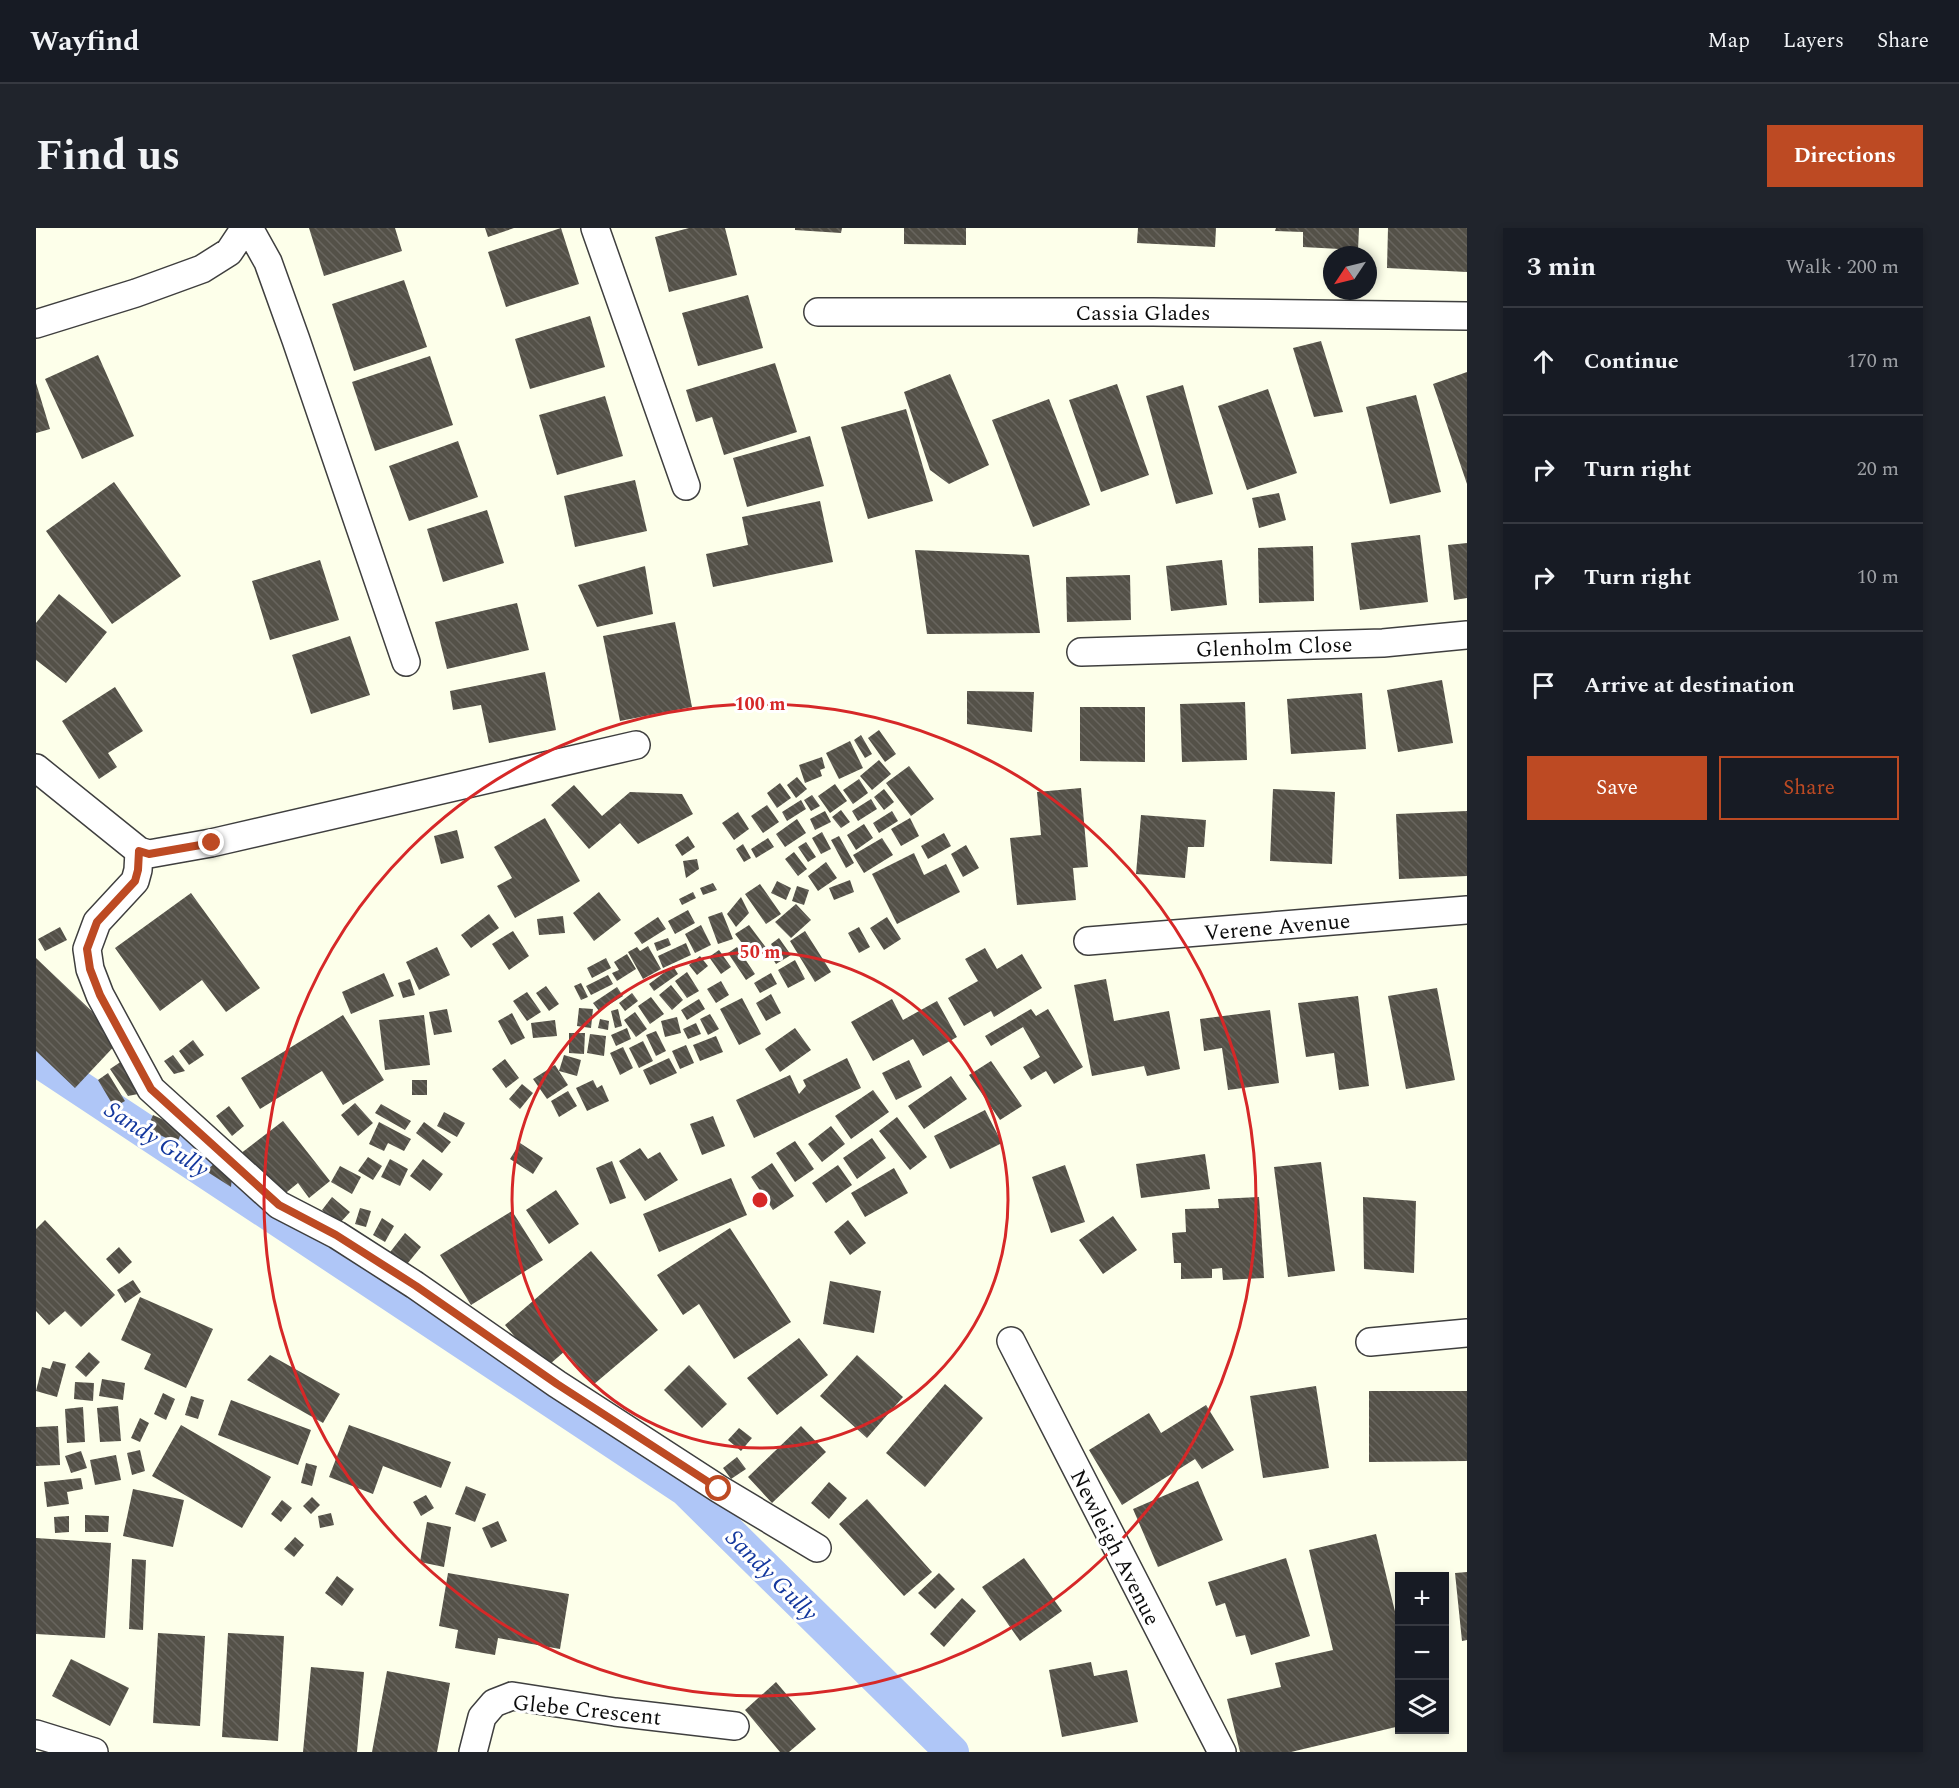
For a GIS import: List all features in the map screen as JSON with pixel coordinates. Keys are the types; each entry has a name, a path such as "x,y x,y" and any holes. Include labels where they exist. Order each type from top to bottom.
{"street":[{"path":"36,324 136,293 202,269 229,252 247,228 268,262 297,340 406,662"},
{"path":"595,228 686,486"},
{"name":"Cassia Glades","path":"818,312 1153,312 1467,316"},
{"name":"Glenholm Close","path":"1081,651 1383,643 1467,635"},
{"path":"36,768 139,851 149,854 212,843 636,745"},
{"path":"139,851 135,881 97,922 87,949 90,969 100,995 151,1089 279,1205 336,1235 376,1260 557,1384 719,1489 817,1548"},
{"name":"Verene Avenue","path":"1088,941 1467,910"},
{"path":"1370,1342 1467,1333"},
{"name":"Newleigh Avenue","path":"1011,1341 1222,1752"},
{"name":"Glebe Crescent","path":"473,1752 482,1717 494,1703 512,1696 615,1712 735,1726"},
{"path":"36,1734 94,1752"}],"building":[{"path":"309,228 395,228 402,251 324,276"},
{"path":"485,228 514,228 488,237"},
{"path":"561,228 579,284 506,307 488,252"},
{"path":"689,228 725,228 737,275 669,292 655,237"},
{"path":"795,228 842,228 841,233 795,230"},
{"path":"904,228 966,228 966,245 904,244"},
{"path":"1138,228 1216,228 1215,247 1137,243"},
{"path":"1276,228 1359,228 1358,246 1303,247 1303,232 1275,231"},
{"path":"1388,228 1467,228 1467,272 1387,268"},
{"path":"404,280 427,347 354,371 332,304"},
{"path":"748,295 763,348 698,366 682,313"},
{"path":"590,316 605,367 530,389 515,339"},
{"path":"1321,341 1343,412 1314,417 1293,348"},
{"path":"98,355 134,436 82,459 45,379"},
{"path":"430,356 453,425 375,451 352,382"},
{"path":"775,363 797,432 724,455 712,417 696,422 686,390"},
{"path":"1467,372 1467,484 1433,384"},
{"path":"950,374 989,465 949,484 930,470 904,392"},
{"path":"36,383 50,429 36,433"},
{"path":"1117,384 1149,475 1101,492 1069,400"},
{"path":"1183,385 1213,494 1176,504 1146,396"},
{"path":"1268,389 1297,473 1247,490 1218,406"},
{"path":"1416,395 1441,492 1390,504 1366,407"},
{"path":"605,396 623,456 557,475 539,415"},
{"path":"1049,399 1090,505 1033,527 992,420"},
{"path":"906,409 933,501 868,519 841,427"},
{"path":"810,436 824,486 747,507 733,458"},
{"path":"458,441 478,497 409,521 389,466"},
{"path":"635,480 647,531 575,547 564,496"},
{"path":"114,482 181,576 112,624 46,531"},
{"path":"1279,493 1286,520 1259,528 1252,498"},
{"path":"820,501 833,562 713,587 706,554 748,545 742,517"},
{"path":"487,510 504,563 443,582 427,529"},
{"path":"1420,535 1428,602 1360,610 1351,543"},
{"path":"1467,543 1467,598 1454,600 1448,545"},
{"path":"1313,546 1314,601 1259,603 1258,548"},
{"path":"915,550 1029,555 1040,633 927,634"},
{"path":"320,560 339,620 270,640 252,581"},
{"path":"1222,560 1227,605 1171,611 1166,566"},
{"path":"645,566 653,614 597,627 578,585"},
{"path":"1130,575 1131,620 1067,622 1066,577"},
{"path":"59,594 107,632 66,683 36,660 36,623"},
{"path":"517,603 529,650 447,669 435,622"},
{"path":"675,622 692,707 620,721 603,636"},
{"path":"350,636 370,695 311,714 292,655"},
{"path":"545,672 556,730 489,743 481,705 453,710 450,691"},
{"path":"1442,680 1453,743 1398,752 1387,690"},
{"path":"115,687 143,731 108,753 117,767 99,779 62,721"},
{"path":"967,691 1034,692 1032,732 967,724"},
{"path":"1362,693 1366,749 1291,754 1287,699"},
{"path":"1245,702 1247,760 1182,762 1180,704"},
{"path":"1080,707 1145,707 1145,762 1080,761"},
{"path":"879,730 896,754 885,762 868,738"},
{"path":"861,735 872,754 865,758 854,740"},
{"path":"850,741 863,768 839,779 826,753"},
{"path":"822,757 825,768 820,770 822,776 805,783 799,765"},
{"path":"879,760 891,774 872,790 860,776"},
{"path":"909,766 934,799 911,816 886,783"},
{"path":"797,777 807,789 796,798 787,785"},
{"path":"859,779 868,793 853,804 843,790"},
{"path":"780,783 791,798 777,808 767,793"},
{"path":"835,784 847,801 830,813 818,796"},
{"path":"574,785 602,816 630,792 682,794 693,814 638,844 620,823 589,849 551,805"},
{"path":"1081,788 1088,867 1073,868 1076,900 1017,905 1010,838 1041,835 1037,792"},
{"path":"884,789 894,802 884,810 874,797"},
{"path":"1273,789 1335,792 1332,864 1270,861"},
{"path":"812,795 820,806 811,811 804,800"},
{"path":"871,799 877,809 858,821 852,811"},
{"path":"801,800 806,809 787,821 782,812"},
{"path":"767,805 779,822 763,833 751,816"},
{"path":"841,810 850,822 841,828 832,817"},
{"path":"825,811 831,822 815,830 810,819"},
{"path":"892,811 898,821 879,833 873,823"},
{"path":"1467,811 1467,876 1399,879 1396,814"},
{"path":"738,812 749,829 734,840 722,823"},
{"path":"1141,815 1206,820 1204,847 1188,847 1185,878 1136,874"},
{"path":"545,818 580,881 515,918 497,886 512,878 494,847"},
{"path":"910,818 919,836 901,846 891,829"},
{"path":"797,819 806,833 785,847 776,834"},
{"path":"864,824 873,838 856,850 847,835"},
{"path":"457,830 464,858 441,864 434,836"},
{"path":"822,832 831,849 821,854 812,838"},
{"path":"944,833 951,846 928,859 921,846"},
{"path":"688,836 695,847 682,856 675,845"},
{"path":"839,836 854,863 846,868 831,840"},
{"path":"768,838 774,847 756,858 751,849"},
{"path":"882,838 893,855 864,873 853,855"},
{"path":"806,842 816,857 808,862 798,847"},
{"path":"743,844 751,858 744,862 736,849"},
{"path":"966,845 979,868 963,877 951,854"},
{"path":"794,852 807,869 798,876 785,859"},
{"path":"914,853 924,875 946,864 960,892 897,924 872,874"},
{"path":"697,859 699,869 686,878 683,861"},
{"path":"826,862 837,878 818,891 808,876"},
{"path":"850,880 854,892 834,900 829,888"},
{"path":"777,881 791,888 786,900 771,893"},
{"path":"713,883 717,890 703,895 700,888"},
{"path":"760,884 781,914 766,924 745,894"},
{"path":"797,886 809,890 804,905 792,901"},
{"path":"599,892 621,920 594,941 573,913"},
{"path":"693,892 696,898 682,905 679,899"},
{"path":"191,893 260,988 226,1012 202,980 160,1011 115,948"},
{"path":"741,897 749,913 736,927 727,914"},
{"path":"796,904 811,920 791,938 775,922"},
{"path":"688,910 695,923 675,934 668,921"},
{"path":"722,912 733,939 718,944 708,917"},
{"path":"489,914 499,928 471,948 461,935"},
{"path":"563,916 565,933 539,935 537,919"},
{"path":"658,917 666,929 642,944 634,933"},
{"path":"887,917 901,939 884,950 870,928"},
{"path":"701,925 711,945 695,953 685,934"},
{"path":"749,925 767,949 754,959 735,934"},
{"path":"60,927 67,940 45,951 38,939"},
{"path":"859,927 870,947 859,953 848,933"},
{"path":"513,931 529,956 509,970 492,944"},
{"path":"805,931 831,972 815,982 790,941"},
{"path":"668,938 671,945 657,951 654,943"},
{"path":"779,938 791,955 776,964 771,956 776,953 771,944"},
{"path":"686,943 691,955 663,968 658,956"},
{"path":"648,946 661,969 643,979 628,952 637,947 640,951"},
{"path":"437,947 450,975 419,990 406,962"},
{"path":"737,947 755,974 746,980 728,953"},
{"path":"985,948 997,969 1022,954 1042,988 994,1017 991,1011 964,1026 948,998 978,981 965,959"},
{"path":"719,950 731,967 721,974 709,957"},
{"path":"627,954 636,969 617,981 612,973 619,970 614,962"},
{"path":"700,956 708,966 697,975 689,965"},
{"path":"36,958 121,1039 75,1088 36,1051"},
{"path":"606,958 611,968 592,978 587,968"},
{"path":"795,960 805,979 788,988 778,970"},
{"path":"673,966 678,974 654,991 649,984"},
{"path":"687,972 699,991 687,998 675,981"},
{"path":"384,973 394,996 351,1014 342,992"},
{"path":"771,973 777,984 760,993 754,983"},
{"path":"608,975 613,984 591,995 586,986"},
{"path":"410,979 415,995 403,998 398,983"},
{"path":"1106,979 1114,1021 1169,1011 1180,1069 1147,1076 1144,1066 1092,1076 1074,985"},
{"path":"721,981 729,995 716,1003 707,989"},
{"path":"581,983 588,997 581,1000 574,986"},
{"path":"671,985 683,1000 672,1010 659,995"},
{"path":"546,986 559,1004 549,1011 536,993"},
{"path":"617,987 623,996 599,1011 593,1003"},
{"path":"1437,988 1455,1080 1406,1089 1388,996"},
{"path":"527,992 541,1012 527,1021 513,1001"},
{"path":"632,993 638,1001 625,1011 619,1003"},
{"path":"771,994 781,1013 766,1021 756,1003"},
{"path":"1358,996 1369,1086 1339,1090 1334,1053 1306,1057 1298,1003"},
{"path":"651,997 664,1014 650,1024 638,1006"},
{"path":"742,998 761,1034 739,1045 720,1009"},
{"path":"699,999 705,1009 687,1020 681,1010"},
{"path":"892,999 903,1020 937,1001 957,1037 923,1056 913,1039 873,1061 851,1022"},
{"path":"579,1008 593,1009 591,1028 577,1026"},
{"path":"447,1009 452,1032 434,1035 429,1012"},
{"path":"618,1009 622,1026 615,1028 611,1011"},
{"path":"1031,1009 1036,1016 1048,1009 1083,1067 1054,1084 1046,1071 1031,1080 1023,1067 1040,1057 1023,1027 991,1046 985,1036"},
{"path":"1270,1010 1279,1083 1228,1090 1222,1048 1204,1051 1200,1019"},
{"path":"635,1012 647,1029 636,1037 624,1020"},
{"path":"512,1013 525,1038 511,1045 498,1021"},
{"path":"710,1014 719,1029 708,1035 700,1019"},
{"path":"343,1015 384,1080 343,1105 322,1071 260,1109 241,1078"},
{"path":"424,1015 430,1065 385,1070 379,1020"},
{"path":"677,1017 681,1033 665,1037 661,1021"},
{"path":"600,1019 609,1021 608,1030 598,1028"},
{"path":"555,1020 557,1036 533,1038 531,1023"},
{"path":"696,1023 701,1034 688,1039 683,1029"},
{"path":"627,1028 631,1039 616,1046 611,1035"},
{"path":"795,1028 811,1050 780,1072 765,1049"},
{"path":"656,1031 666,1051 656,1056 646,1035"},
{"path":"569,1033 585,1033 584,1054 569,1053"},
{"path":"590,1034 606,1036 604,1056 587,1053"},
{"path":"716,1036 723,1052 700,1061 693,1045"},
{"path":"193,1040 204,1055 189,1065 179,1051"},
{"path":"643,1041 653,1061 639,1068 629,1048"},
{"path":"686,1045 694,1063 680,1069 672,1051"},
{"path":"623,1047 633,1068 620,1075 610,1053"},
{"path":"173,1055 185,1071 174,1074 164,1061"},
{"path":"564,1055 581,1060 577,1076 559,1071"},
{"path":"669,1058 677,1073 650,1085 643,1070"},
{"path":"847,1058 861,1088 754,1138 736,1100 790,1075 799,1094 806,1086 803,1080"},
{"path":"505,1059 519,1078 506,1088 492,1069"},
{"path":"909,1060 922,1087 896,1100 882,1073"},
{"path":"122,1061 143,1093 128,1096 110,1069"},
{"path":"991,1061 1022,1106 1000,1120 969,1075"},
{"path":"555,1065 568,1085 547,1099 533,1079"},
{"path":"108,1073 125,1101 114,1107 98,1080"},
{"path":"951,1076 967,1099 924,1129 908,1106"},
{"path":"412,1080 427,1080 427,1095 412,1095"},
{"path":"593,1080 597,1088 602,1085 609,1101 587,1111 576,1088"},
{"path":"522,1084 533,1093 520,1109 509,1099"},
{"path":"873,1090 889,1112 851,1139 835,1116"},
{"path":"568,1091 577,1106 559,1117 551,1101"},
{"path":"355,1103 373,1123 358,1136 341,1115"},
{"path":"381,1104 411,1121 405,1130 375,1113"},
{"path":"229,1106 244,1126 232,1136 216,1116"},
{"path":"985,1110 1002,1143 950,1169 934,1136"},
{"path":"444,1112 465,1123 457,1137 437,1126"},
{"path":"153,1115 183,1129 177,1143 147,1129"},
{"path":"713,1116 725,1146 702,1155 690,1124"},
{"path":"897,1117 927,1157 910,1170 879,1131"},
{"path":"283,1121 330,1181 309,1198 298,1183 277,1200 240,1154"},
{"path":"379,1122 411,1139 404,1151 388,1143 384,1151 369,1144"},
{"path":"424,1122 451,1142 442,1153 416,1133"},
{"path":"831,1126 845,1144 822,1162 808,1144"},
{"path":"872,1138 886,1158 857,1179 843,1158"},
{"path":"795,1141 814,1169 795,1182 776,1153"},
{"path":"520,1143 543,1158 533,1174 510,1159"},
{"path":"640,1148 648,1159 660,1152 678,1180 645,1201 619,1161"},
{"path":"1205,1154 1210,1189 1141,1198 1136,1164"},
{"path":"368,1157 382,1166 373,1180 358,1171"},
{"path":"390,1159 408,1169 400,1186 381,1177"},
{"path":"423,1159 443,1174 430,1191 410,1176"},
{"path":"217,1161 232,1177 231,1187 206,1171"},
{"path":"612,1161 626,1198 610,1204 596,1168"},
{"path":"1321,1162 1335,1271 1288,1277 1274,1167"},
{"path":"772,1163 794,1196 773,1210 751,1177"},
{"path":"838,1165 852,1185 826,1203 812,1183"},
{"path":"1065,1165 1085,1222 1051,1233 1032,1177"},
{"path":"340,1166 361,1177 352,1194 331,1182"},
{"path":"894,1168 908,1193 865,1217 851,1193"},
{"path":"731,1178 747,1215 659,1252 643,1214"},
{"path":"556,1190 579,1224 549,1244 526,1210"},
{"path":"332,1197 350,1212 339,1224 322,1210"},
{"path":"1259,1197 1264,1278 1223,1280 1222,1268 1212,1269 1212,1278 1181,1279 1181,1263 1174,1263 1172,1233 1186,1232 1185,1209 1219,1208 1218,1199"},
{"path":"1363,1197 1416,1201 1414,1273 1364,1269"},
{"path":"360,1208 371,1211 366,1227 355,1224"},
{"path":"512,1211 543,1260 471,1305 440,1255"},
{"path":"1113,1216 1137,1250 1103,1274 1079,1240"},
{"path":"382,1218 394,1226 385,1242 373,1235"},
{"path":"45,1220 115,1295 81,1327 65,1311 49,1325 36,1311 36,1229"},
{"path":"848,1220 866,1243 850,1255 834,1232"},
{"path":"730,1228 791,1322 734,1359 699,1304 683,1315 657,1275"},
{"path":"405,1233 421,1247 403,1269 387,1256"},
{"path":"119,1247 132,1262 119,1274 106,1259"},
{"path":"591,1251 658,1330 593,1385 565,1351 543,1370 505,1325"},
{"path":"133,1280 141,1292 125,1303 117,1290"},
{"path":"830,1281 881,1291 874,1333 823,1324"},
{"path":"140,1297 213,1329 186,1388 144,1369 151,1354 121,1340"},
{"path":"799,1338 828,1375 777,1415 747,1378"},
{"path":"89,1352 100,1362 86,1377 75,1367"},
{"path":"270,1355 340,1394 323,1423 247,1380"},
{"path":"857,1355 903,1397 867,1438 820,1396"},
{"path":"53,1361 66,1364 57,1397 36,1391 42,1367 50,1369"},
{"path":"689,1365 727,1404 702,1428 664,1390"},
{"path":"102,1379 125,1383 123,1400 99,1396"},
{"path":"75,1382 94,1383 93,1401 74,1399"},
{"path":"945,1384 983,1418 925,1487 886,1453"},
{"path":"1316,1386 1329,1468 1263,1478 1250,1396"},
{"path":"1369,1391 1467,1391 1467,1461 1369,1462"},
{"path":"163,1393 175,1399 166,1420 154,1414"},
{"path":"191,1396 204,1400 198,1419 185,1415"},
{"path":"231,1400 311,1430 298,1465 218,1435"},
{"path":"1206,1405 1234,1450 1202,1469 1195,1459 1122,1505 1089,1450 1149,1413 1161,1433"},
{"path":"118,1406 121,1441 100,1442 97,1408"},
{"path":"83,1407 85,1442 67,1443 65,1409"},
{"path":"140,1418 149,1423 140,1442 131,1438"},
{"path":"181,1425 271,1477 242,1528 152,1476"},
{"path":"349,1425 451,1462 441,1488 383,1466 373,1494 329,1477"},
{"path":"58,1426 60,1465 36,1466 36,1427"},
{"path":"801,1426 826,1452 772,1503 748,1477"},
{"path":"739,1428 752,1438 741,1451 728,1440"},
{"path":"140,1450 145,1471 132,1475 127,1453"},
{"path":"81,1451 87,1468 71,1473 65,1456"},
{"path":"116,1455 121,1480 95,1485 90,1460"},
{"path":"737,1457 746,1469 731,1479 723,1468"},
{"path":"306,1463 317,1466 312,1486 301,1483"},
{"path":"81,1478 83,1489 67,1492 69,1504 47,1507 44,1482"},
{"path":"1198,1481 1223,1540 1158,1567 1133,1509"},
{"path":"829,1482 847,1498 829,1519 811,1503"},
{"path":"466,1486 486,1494 475,1522 455,1514"},
{"path":"133,1489 184,1500 173,1547 123,1536"},
{"path":"426,1495 434,1508 421,1516 413,1502"},
{"path":"312,1497 320,1505 311,1514 303,1506"},
{"path":"867,1499 932,1572 904,1596 839,1524"},
{"path":"282,1500 292,1508 281,1522 271,1514"},
{"path":"331,1513 334,1525 320,1528 318,1516"},
{"path":"85,1515 109,1516 108,1532 85,1532"},
{"path":"69,1516 69,1532 55,1533 54,1517"},
{"path":"498,1521 507,1541 491,1548 482,1528"},
{"path":"427,1522 451,1527 444,1567 420,1562"},
{"path":"1376,1534 1395,1612 1395,1727 1291,1752 1240,1752 1227,1699 1281,1687 1275,1663 1333,1650 1309,1550"},
{"path":"295,1537 304,1545 294,1557 284,1549"},
{"path":"36,1538 111,1543 105,1638 36,1634"},
{"path":"1024,1558 1062,1611 1020,1641 982,1587"},
{"path":"1286,1558 1310,1636 1251,1655 1245,1635 1236,1637 1225,1603 1216,1606 1208,1582"},
{"path":"132,1559 146,1560 143,1630 129,1629"},
{"path":"1467,1572 1467,1640 1462,1641 1455,1573"},
{"path":"448,1573 569,1594 560,1649 498,1638 495,1655 455,1648 458,1630 439,1626"},
{"path":"939,1573 955,1589 935,1609 918,1593"},
{"path":"337,1576 354,1589 342,1606 325,1593"},
{"path":"962,1598 976,1611 944,1647 930,1634"},
{"path":"158,1633 205,1636 200,1726 153,1723"},
{"path":"228,1633 284,1636 278,1741 222,1737"},
{"path":"71,1659 129,1688 110,1726 52,1696"},
{"path":"1091,1662 1094,1676 1127,1670 1138,1722 1062,1737 1049,1670"},
{"path":"311,1667 364,1672 357,1752 303,1752"},
{"path":"387,1671 450,1683 437,1752 372,1752"},
{"path":"776,1682 816,1729 789,1752 780,1752 745,1710"}],"waterway":[{"name":"Sandy Gully","path":"36,1059 685,1489 952,1752"}],"route":[{"path":"212,843 149,854 139,851 135,881 97,922 87,949 90,969 100,995 151,1089 279,1205 336,1235 416,1286 557,1384 719,1489"}]}
